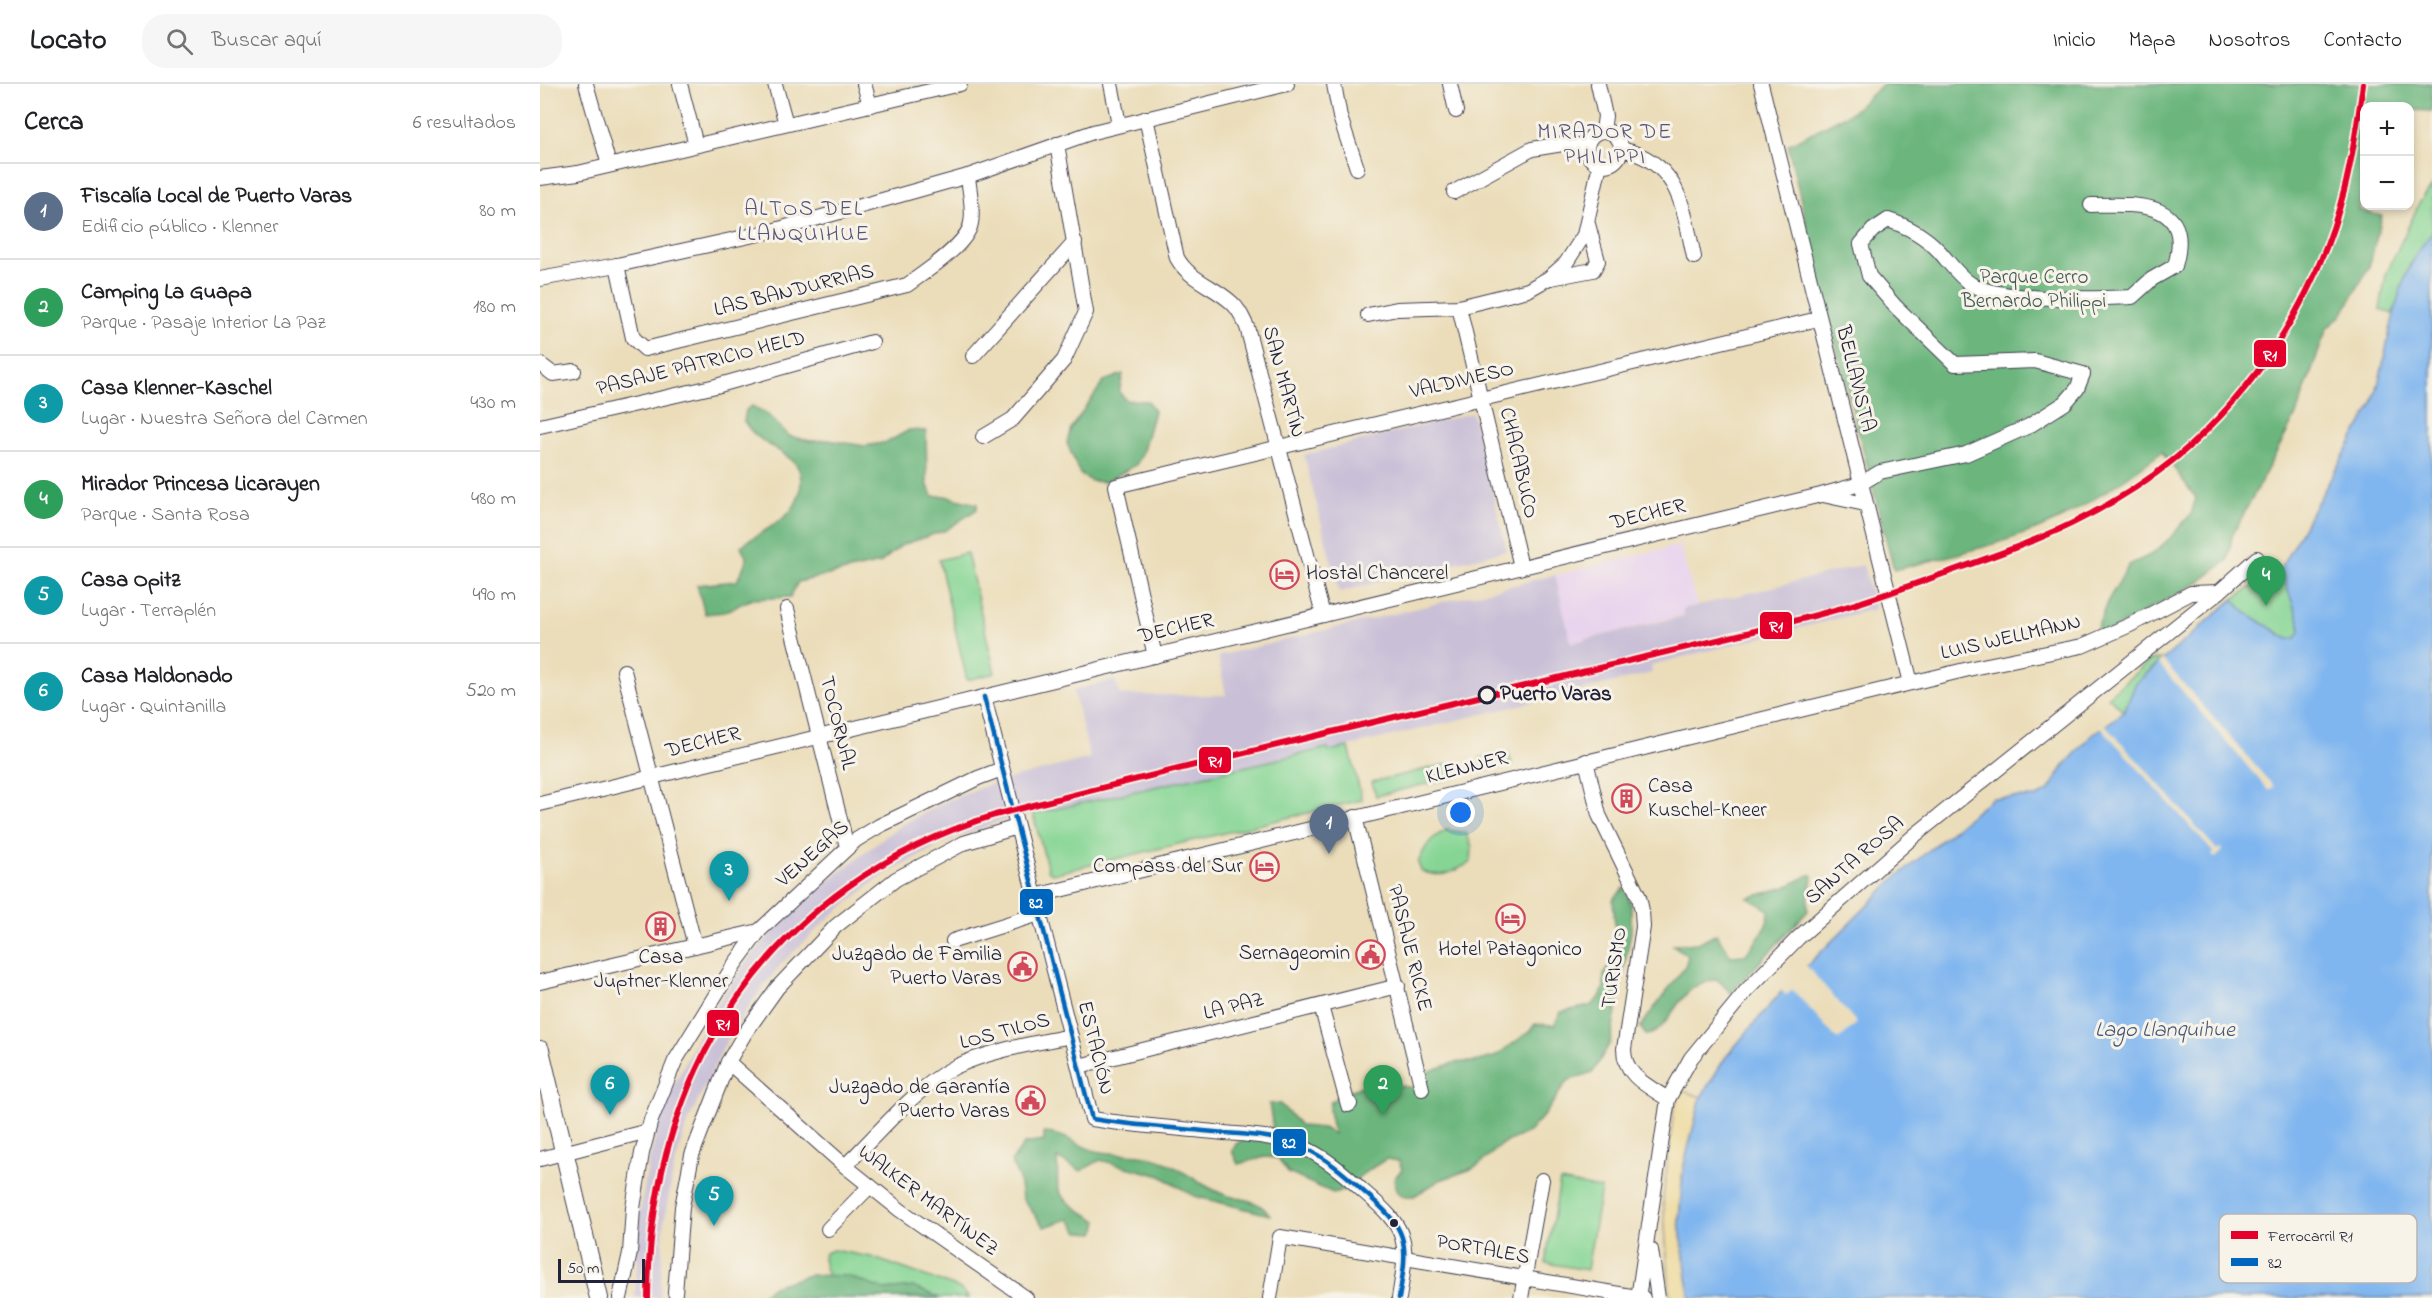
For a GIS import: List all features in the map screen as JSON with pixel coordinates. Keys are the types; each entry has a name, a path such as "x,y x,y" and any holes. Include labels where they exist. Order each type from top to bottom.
{"street":[{"path":"586,84 609,165"},
{"path":"680,84 696,145"},
{"path":"775,84 786,124"},
{"path":"864,84 870,105"},
{"path":"540,178 566,176 958,84"},
{"path":"1111,84 1119,124"},
{"path":"540,279 617,265 772,231 968,176 1119,124 1287,84"},
{"path":"1334,84 1340,117 1356,168"},
{"path":"1450,84 1456,111"},
{"path":"1598,84 1605,116 1603,131"},
{"name":"BELLAVISTA","path":"1761,84 1911,683"},
{"name":"SAN MARTÍN","path":"1146,118 1177,258 1182,268 1197,281 1231,302 1239,310 1248,327 1323,615"},
{"path":"1603,131 1614,134 1618,138 1621,149 1614,161 1600,164 1589,157 1587,148 1589,138 1603,131"},
{"path":"1454,192 1532,149 1569,143 1587,148"},
{"path":"983,437 1012,419 1064,360 1086,312 1057,144"},
{"path":"1621,149 1647,159 1669,178 1683,207 1694,256"},
{"path":"1368,315 1397,309 1459,307 1528,290 1549,278 1573,254 1588,224 1600,164"},
{"name":"LAS BANDURRIAS","path":"617,265 633,338 645,349 907,285 932,267 966,236 971,224 968,176"},
{"name":"DECHER","path":"540,804 1821,495 1860,484 1880,472 1966,454 2029,426 2065,403 2077,389 2083,374 2035,361 1955,364 1895,306 1869,276 1861,244 1872,230 1888,220 1908,226 1938,249 1970,283 1988,291 2060,298 2132,297 2152,279 2175,266 2181,246 2177,231 2170,220 2159,211 2138,205 2091,205"},
{"path":"1549,278 1593,270 1598,261 1588,224"},
{"path":"973,356 1075,242"},
{"name":"CHACABUCO","path":"1459,307 1521,567"},
{"name":"VALDIVIESO","path":"1155,656 1116,486 1818,319"},
{"name":"PASAJE PATRICIO HELD","path":"540,426 716,386 872,342"},
{"path":"540,364 553,374 574,371"},
{"name":"DECHER","path":"1821,495 1865,504"},
{"name":"SANTA ROSA","path":"1640,1298 1668,1099 1691,1058 1746,991 1798,938 1914,836 2218,592 2257,558"},
{"name":"LUIS WELLMANN","path":"1911,683 2082,646 2130,625 2191,593 2218,592"},
{"name":"TOCORNAL","path":"787,609 847,847"},
{"path":"624,671 695,946"},
{"name":"KLENNER","path":"1035,896 1911,683"},
{"name":"ESTACIÓN","path":"984,697 1092,1119 1269,1137 1314,1152 1338,1168 1390,1215 1400,1232 1406,1258"},
{"name":"TURISMO","path":"1586,761 1599,815 1639,897 1642,911 1643,927 1624,1049 1625,1061 1634,1076 1668,1099"},
{"name":"VENEGAS","path":"620,1298 630,1253 633,1208 648,1131 675,1060 710,1000 759,931 847,847 879,826 978,778 1002,769"},
{"name":"PASAJE RICKE","path":"1355,817 1422,1089"},
{"path":"675,1293 682,1207 688,1169 728,1062 745,1033 777,988 827,935 878,892 950,849 979,837 1017,827"},
{"path":"953,941 1039,914"},
{"path":"540,982 759,931"},
{"name":"LA PAZ","path":"1079,1066 1398,986"},
{"path":"1321,1006 1348,1105 1350,1104"},
{"name":"LOS TILOS","path":"845,1166 922,1090 953,1069 976,1059 1071,1036"},
{"path":"540,1050 599,1298"},
{"name":"WALKER MARTÍNEZ","path":"728,1062 845,1166 900,1210 1026,1298"},
{"path":"540,1159 648,1131"},
{"path":"1521,1298 1542,1180"},
{"path":"828,1229 870,1186"},
{"path":"1650,1224 1658,1298"},
{"name":"PORTALES","path":"1270,1298 1280,1237 1640,1298"},
{"path":"1399,1298 1406,1258"}],"shaded area":[{"path":"1472,413 1507,550 1339,592 1304,455"},
{"path":"1680,545 1697,606 1683,609 1684,615 1571,643 1555,575"},
{"path":"1863,565 1875,609 1651,665 1652,673 1607,684 1329,751 1327,748 998,822 950,840 882,876 831,916 781,964 751,1003 725,1044 687,1124 674,1167 664,1222 660,1298 635,1298 640,1210 650,1157 661,1117 698,1037 747,961 777,927 828,881 901,825 947,801 993,783 1090,758 1073,690 1115,680 1120,695 1226,695 1218,656 1555,575 1571,643 1684,616 1683,609"}],"green space":[{"name":"Parque Cerro Bernardo Philippi","path":"1883,84 2432,84 2432,111 2414,110 2414,102 2360,102 2359,210 2382,216 2369,267 2342,315 2327,328 2296,415 2232,536 2228,560 2199,582 2108,632 2096,632 2107,602 2129,565 2154,553 2191,514 2196,498 2162,452 2101,495 2043,527 1980,548 1894,570 1822,291 1788,145 1852,112"},
{"path":"2432,186 2432,233 2409,266 2393,314 2380,310 2386,274 2420,202"},
{"path":"1123,374 1119,392 1126,400 1148,401 1154,411 1142,454 1136,465 1105,482 1091,481 1080,474 1067,443 1071,428 1104,381"},
{"path":"752,406 768,415 789,436 810,441 828,440 865,446 888,442 909,430 926,431 927,483 932,496 945,496 977,504 977,509 946,530 902,545 880,563 798,582 790,597 752,599 724,612 705,614 697,585 737,581 747,559 741,546 789,513 799,494 801,476 795,463 755,434 744,421 746,410"},
{"path":"967,553 995,673 967,680 939,560"},
{"path":"2280,569 2300,623 2300,631 2296,638 2288,639 2245,612 2233,599"},
{"path":"2162,659 2136,683 2124,712 2108,696 2151,660"},
{"path":"1349,747 1362,800 1053,874 1048,870 1033,814 1328,748 1329,751"},
{"path":"1508,752 1512,764 1480,771 1480,758"},
{"path":"1448,764 1451,778 1376,796 1372,782"},
{"path":"1447,830 1466,833 1472,847 1471,862 1447,874 1435,875 1421,871 1418,863 1426,847 1432,839"},
{"path":"1812,875 1808,911 1731,993 1718,980 1704,982 1684,996 1655,1032 1646,1035 1640,1027 1685,967 1688,956 1673,945 1697,943 1716,934 1731,956 1745,955 1762,934 1769,916 1769,910 1748,898 1786,887"},
{"path":"1624,888 1631,905 1631,932 1610,1043 1593,1072 1567,1081 1546,1113 1529,1132 1502,1144 1480,1164 1440,1180 1414,1196 1403,1196 1397,1191 1394,1179 1402,1169 1399,1161 1386,1159 1361,1175 1348,1189 1333,1193 1288,1173 1278,1158 1265,1157 1238,1164 1232,1151 1237,1143 1273,1127 1269,1104 1280,1104 1301,1126 1323,1128 1334,1134 1329,1111 1330,1103 1338,1096 1373,1081 1414,1088 1419,1085 1427,1072 1456,1062 1474,1062 1494,1057 1529,1032 1535,1024 1554,1025 1561,1012 1590,1006 1600,997 1604,987 1604,974 1617,952 1613,900"},
{"path":"1044,1133 1064,1137 1096,1151 1158,1159 1215,1191 1255,1203 1270,1215 1194,1196 1161,1176 1100,1160 1081,1171 1057,1158 1060,1193 1075,1207 1098,1221 1095,1233 1079,1232 1069,1219 1044,1227 1022,1198 1019,1179 1011,1162 1024,1144 1044,1141"},
{"path":"1560,1181 1601,1189 1587,1270 1545,1263"},
{"path":"833,1250 871,1257 959,1288 969,1298 761,1298 820,1283 827,1275 823,1259 825,1253"},
{"path":"809,1275 847,1276 885,1290 913,1287 940,1298 757,1298 773,1286"}],"sand":[{"path":"1681,1090 1701,1097 1683,1169 1679,1221 1690,1298 1670,1298 1663,1198 1674,1109"}],"water":[{"name":"Lago Llanquihue","path":"2432,233 2432,1298 1690,1298 1679,1221 1683,1169 1701,1097 1725,1058 1782,991 1892,881 1992,798 2037,797 2048,791 2064,766 2092,735 2124,712 2136,683 2233,599 2245,612 2288,639 2296,638 2300,631 2300,623 2280,569 2373,403 2400,292 2418,251"}],"pier":[{"path":"2162,659 2274,787 2269,791 2158,663"},
{"path":"2104,723 2217,850 2220,848 2223,851 2215,858 2212,855 2214,853 2100,726"},
{"path":"1805,964 1857,1023 1838,1040 1793,990 1786,995 1780,989"}],"rail line":[{"name":"R1","path":"648,1298 654,1214 671,1135 700,1062 739,996 788,937 847,887 916,846 995,815 1835,610 1895,591 2043,537 2098,510 2151,477 2206,430 2234,401 2259,370 2281,337 2301,302 2333,229 2350,165 2363,84"}],"transit line":[{"name":"82","path":"984,697 1092,1119 1262,1136 1300,1146 1317,1155 1341,1171 1378,1204 1397,1227 1404,1249 1399,1298"}],"place":[{"name":"Hostal Chancerel","path":"1285,574"},
{"name":"Mirador Princesa Licarayen","path":"2266,606"},
{"name":"Puerto Varas","path":"1487,695"},
{"name":"Casa Kuschel-Kneer","path":"1627,799"},
{"name":"Fiscalía Local de Puerto Varas","path":"1329,854"},
{"name":"Compass del Sur","path":"1264,867"},
{"name":"Casa Klenner-Kaschel","path":"729,901"},
{"name":"Hotel Patagonico","path":"1510,919"},
{"name":"Casa Juptner-Klenner","path":"661,927"},
{"name":"Sernageomin","path":"1371,954"},
{"name":"Juzgado de Familia Puerto Varas","path":"1023,967"},
{"name":"Juzgado de Garantía Puerto Varas","path":"1031,1100"},
{"name":"Casa Maldonado","path":"610,1115"},
{"name":"Camping La Guapa","path":"1383,1115"},
{"name":"Casa Opitz","path":"714,1226"}],"district":[{"name":"MIRADOR DE PHILIPPI","path":"1605,146"},
{"name":"ALTOS DEL LLANQUIHUE","path":"804,222"}]}
